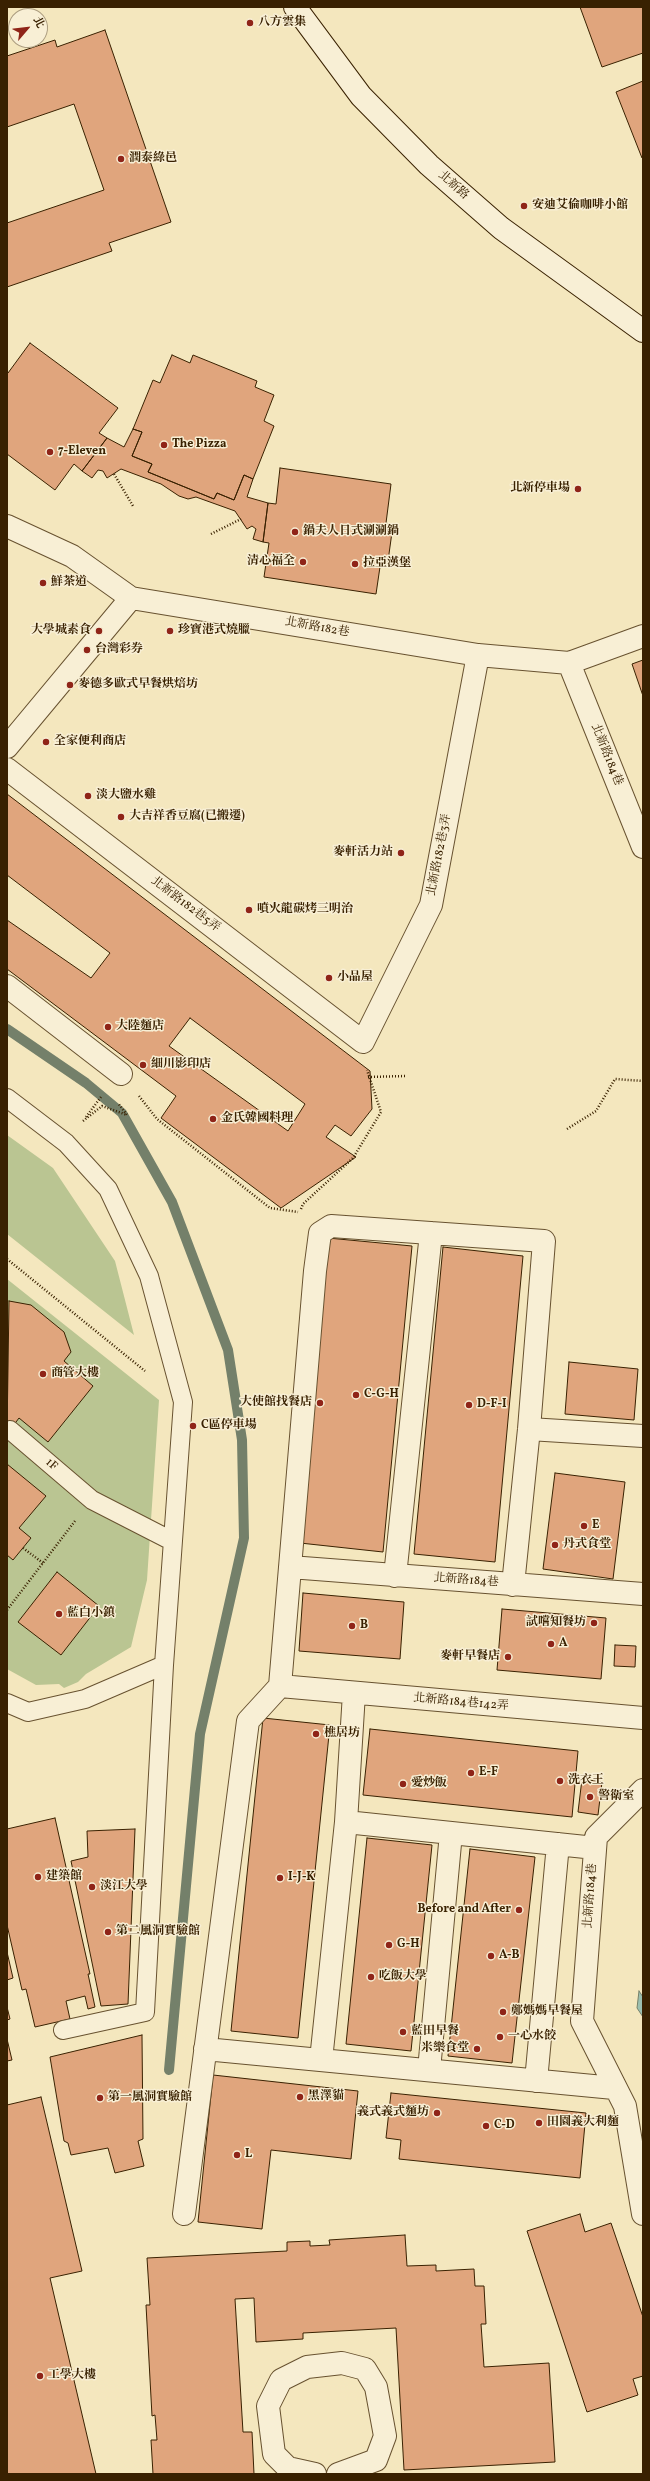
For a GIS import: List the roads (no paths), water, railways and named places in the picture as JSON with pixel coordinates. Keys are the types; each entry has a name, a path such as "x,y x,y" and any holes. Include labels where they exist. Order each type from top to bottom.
{"street":[{"name":"北新路","path":"295,7 361,96 428,165 501,228 643,331"},
{"name":"北新路182巷","path":"7,526 72,556 131,598 478,655 569,663 643,636"},
{"path":"7,747 131,598"},
{"name":"北新路182巷3弄","path":"363,1042 431,905 478,655"},
{"name":"北新路184巷","path":"569,663 643,847"},
{"name":"北新路182巷5弄","path":"7,769 363,1042"},
{"path":"7,986 121,1074"},
{"path":"184,2214 248,1721 280,1686 315,1271 320,1233 331,1226 544,1241 529,1429 513,1585"},
{"path":"395,1576 431,1233"},
{"path":"529,1429 643,1436"},
{"name":"北新路184巷","path":"290,1567 643,1594"},
{"name":"北新路184巷142弄","path":"280,1686 643,1718"},
{"path":"321,2060 346,1822 354,1693"},
{"name":"北新路184巷","path":"614,2088 582,2021 596,1837 643,1790"},
{"path":"346,1822 595,1848"},
{"path":"429,2070 451,1833"},
{"path":"536,2081 558,1844"},
{"path":"205,2050 614,2088 625,2106 641,2207"},
{"path":"315,2474 288,2468 274,2454 268,2406 281,2380 306,2367 342,2363 365,2369 376,2387 385,2436 381,2467 338,2474"}],"lane":[{"path":"7,1098 66,1143 108,1189 149,1276 183,1402 164,1665 145,2012 63,2030"},
{"name":"1F","path":"10,1430 92,1500 172,1541"},
{"path":"7,1703 28,1712 85,1699 164,1665"}],"waterway":[{"path":"7,1029 86,1083 122,1113 172,1202 228,1350 242,1440 244,1538 200,1734 169,2070"}],"place":[{"name":"八方雲集","path":"250,23"},
{"name":"潤泰綠邑","path":"121,159"},
{"name":"安迪艾倫咖啡小館","path":"524,206"},
{"name":"The Pizza","path":"164,445"},
{"name":"7-Eleven","path":"50,452"},
{"name":"北新停車場","path":"578,489"},
{"name":"鍋夫人日式涮涮鍋","path":"295,532"},
{"name":"清心福全","path":"303,562"},
{"name":"拉亞漢堡","path":"355,564"},
{"name":"鮮茶道","path":"43,583"},
{"name":"大學城素食","path":"99,631"},
{"name":"珍寶港式燒臘","path":"170,631"},
{"name":"台灣彩券","path":"87,650"},
{"name":"麥德多歐式早餐烘焙坊","path":"70,685"},
{"name":"全家便利商店","path":"46,742"},
{"name":"淡大鹽水雞","path":"88,796"},
{"name":"大吉祥香豆腐(已搬遷)","path":"121,817"},
{"name":"麥軒活力站","path":"401,853"},
{"name":"噴火龍碳烤三明治","path":"249,910"},
{"name":"小品屋","path":"329,978"},
{"name":"大陸麵店","path":"108,1027"},
{"name":"細川影印店","path":"143,1065"},
{"name":"金氏韓國料理","path":"213,1119"},
{"name":"商管大樓","path":"43,1374"},
{"name":"C-G-H","path":"356,1395"},
{"name":"大使館找餐店","path":"320,1403"},
{"name":"D-F-I","path":"469,1405"},
{"name":"C區停車場","path":"193,1426"},
{"name":"E","path":"584,1526"},
{"name":"丹式食堂","path":"555,1545"},
{"name":"藍白小鎮","path":"59,1614"},
{"name":"試嚐知餐坊","path":"594,1623"},
{"name":"B","path":"352,1626"},
{"name":"A","path":"551,1644"},
{"name":"麥軒早餐店","path":"508,1657"},
{"name":"樵居坊","path":"316,1734"},
{"name":"E-F","path":"471,1773"},
{"name":"洗衣王","path":"560,1781"},
{"name":"愛炒飯","path":"403,1784"},
{"name":"警衛室","path":"590,1797"},
{"name":"建築館","path":"38,1877"},
{"name":"I-J-K","path":"280,1878"},
{"name":"淡江大學","path":"92,1887"},
{"name":"Before and After","path":"519,1910"},
{"name":"第二風洞實驗館","path":"108,1932"},
{"name":"G-H","path":"389,1945"},
{"name":"A-B","path":"491,1956"},
{"name":"吃飯大學","path":"371,1977"},
{"name":"鄭媽媽早餐屋","path":"503,2012"},
{"name":"藍田早餐","path":"403,2032"},
{"name":"一心水餃","path":"500,2037"},
{"name":"米樂食堂","path":"477,2049"},
{"name":"黑澤貓","path":"300,2097"},
{"name":"第一風洞實驗館","path":"100,2098"},
{"name":"義式義式麵坊","path":"437,2113"},
{"name":"田園義大利麵","path":"539,2123"},
{"name":"C-D","path":"486,2126"},
{"name":"L","path":"237,2155"},
{"name":"工學大樓","path":"40,2376"}]}
